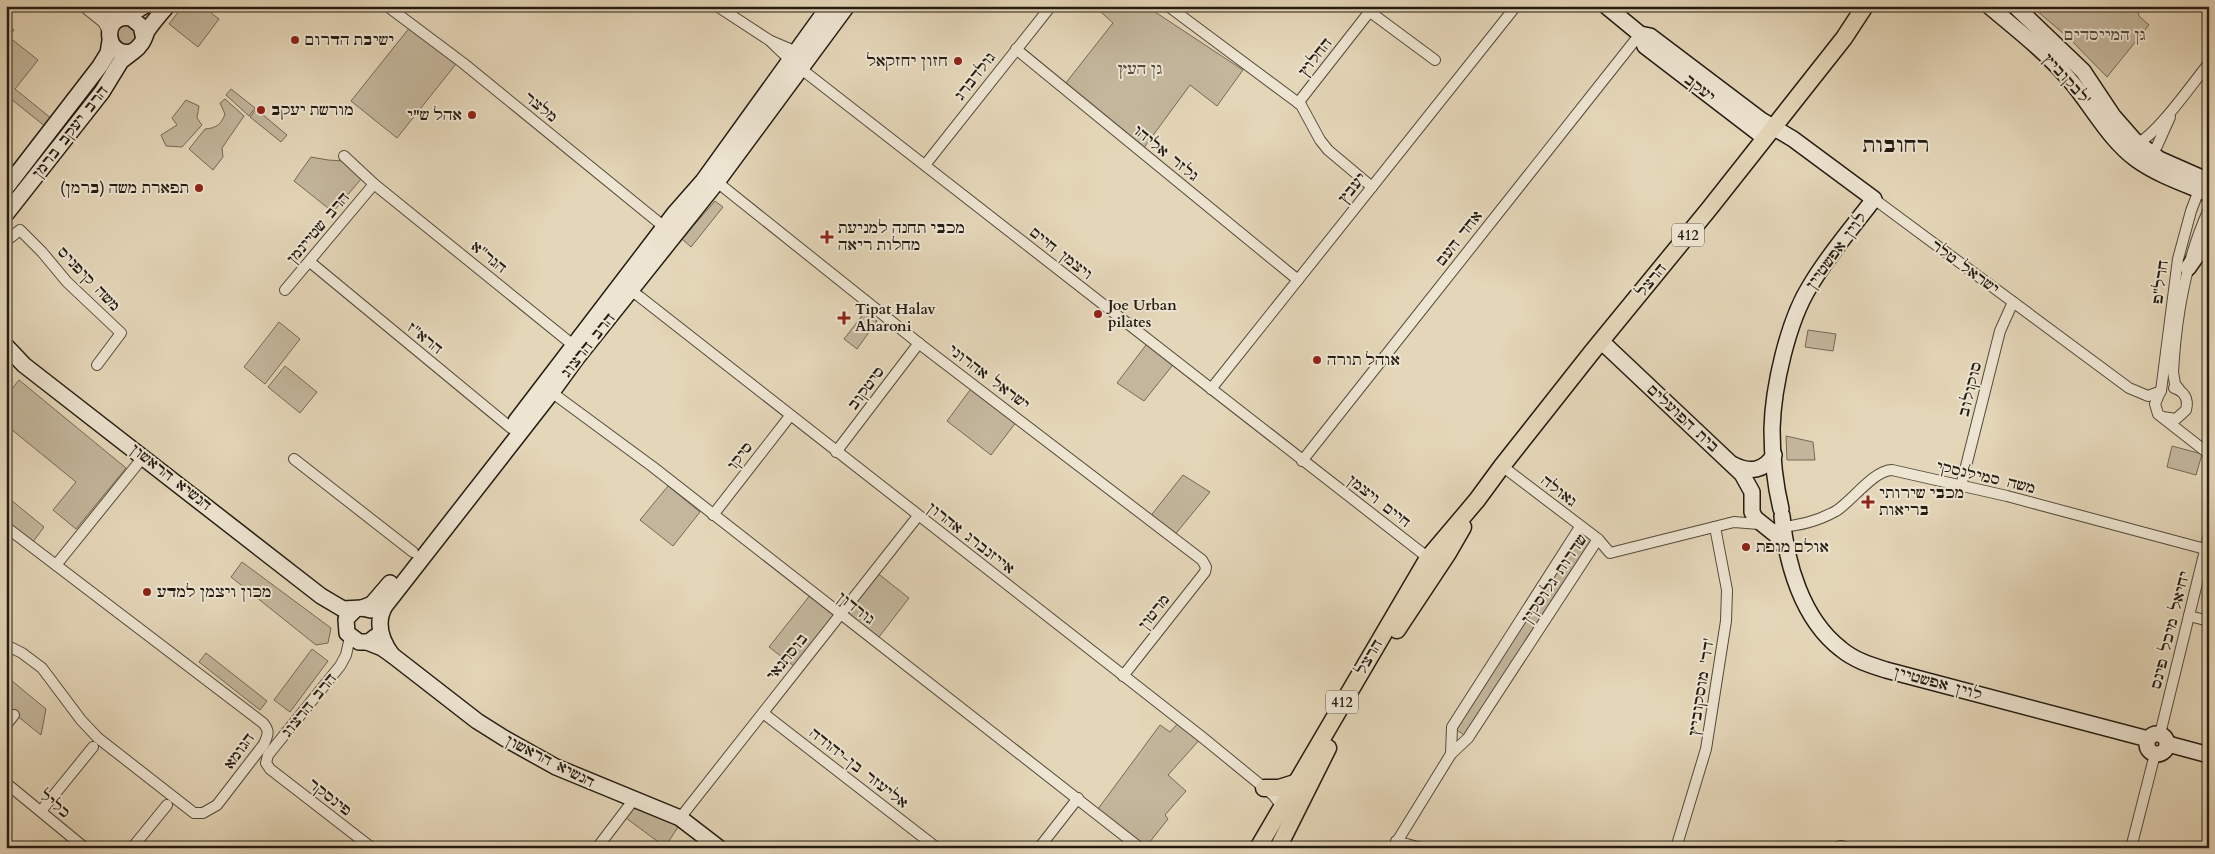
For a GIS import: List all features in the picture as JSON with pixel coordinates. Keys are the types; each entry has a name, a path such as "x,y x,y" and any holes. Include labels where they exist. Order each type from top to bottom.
{"main road":[{"name":"הרצל","path":"1258,848 1294,783 1433,561 1502,466 1844,38 1865,6"},
{"name":"הרצל","path":"1844,38 1877,6"},
{"name":"הרצל","path":"1278,848 1311,779 1433,561"},
{"path":"1264,788 1279,788 1294,783"}],"street":[{"path":"83,6 103,22 110,37 120,51 134,51 140,46 167,6"},
{"path":"98,6 110,15 134,19 144,31 144,39"},
{"path":"110,37 113,24 144,6"},
{"name":"מלצר","path":"387,6 463,64 670,231"},
{"path":"718,6 753,30"},
{"path":"728,6 753,30"},
{"path":"797,60 829,6"},
{"path":"797,60 847,6"},
{"name":"גולדברג","path":"925,165 1051,6"},
{"path":"1168,6 1298,103 1328,150 1372,187"},
{"name":"יעבץ","path":"1210,389 1516,6"},
{"name":"יעקב","path":"1606,6 1640,34 1650,36 1769,133"},
{"name":"לבקוביץ'","path":"1989,6 2050,58 2089,102 2119,144 2137,160 2154,170 2206,188"},
{"name":"לבקוביץ'","path":"2015,6 2083,71 2120,125 2138,144 2206,188"},
{"path":"1368,8 1435,60"},
{"name":"החלוץ","path":"1298,103 1368,8"},
{"name":"ויצמן חיים","path":"753,30 797,60 925,165 1302,460"},
{"name":"אחד העם","path":"1302,460 1640,34"},
{"name":"הרב יעקב ברמן","path":"6,188 100,66 108,53 110,37"},
{"name":"גלזר אליהו","path":"1016,49 1298,280"},
{"name":"הרב יעקב ברמן","path":"6,214 102,92 120,61 134,51"},
{"name":"הרב הרצוג","path":"380,627 382,611 385,606 518,427 553,372 574,352 625,290 710,181 797,60"},
{"path":"2138,144 2174,108 2207,67"},
{"path":"2137,160 2145,159 2152,154 2174,108"},
{"name":"ישראל טלר","path":"1769,133 1794,139 2129,388 2148,396 2160,392"},
{"name":"הגר\"א","path":"344,156 374,184 574,352"},
{"name":"ישראל אהרוני","path":"710,181 1149,518 1202,560 1206,567"},
{"name":"הרב שטיינמן","path":"285,290 374,184"},
{"name":"חרל\"פ","path":"2160,392 2178,259 2188,218 2206,188"},
{"name":"לוין אפשטיין","path":"1874,199 1815,279 1793,322 1774,408 1772,429 1774,522 1776,535 1786,551 1812,616 1830,640 1855,658 1886,670 2158,739 2209,755"},
{"name":"חרל\"פ","path":"2179,389 2173,379 2173,360 2188,268 2209,209"},
{"name":"משה קיפניס","path":"6,241 20,230 42,252 67,282 121,333 97,365"},
{"path":"2188,268 2209,238"},
{"name":"הרא\"ז","path":"310,262 518,427"},
{"name":"אייזנברג אהרון","path":"625,290 790,416 1264,788 1282,805 1289,827"},
{"name":"סוקולוב","path":"1961,486 2000,331 2013,302"},
{"name":"בית הפועלים","path":"1601,341 1732,464 1748,483 1753,515 1774,522"},
{"name":"סיטקוב","path":"836,452 919,343"},
{"name":"הנשיא הראשון","path":"6,346 19,360"},
{"name":"הנשיא הראשון","path":"6,351 144,456 321,596 344,608 367,609 376,614 383,640 392,654"},
{"name":"הרב הרצוג","path":"359,609 376,600 413,552 518,427 552,392 574,352"},
{"path":"552,392 553,372"},
{"path":"2195,441 2185,423 2186,398 2179,389 2171,387 2160,392 2155,404 2158,414 2195,441 2209,454"},
{"name":"גורדון","path":"552,392 653,467 1140,848"},
{"path":"2162,417 2176,419 2186,410"},
{"name":"סיקו","path":"713,515 790,416"},
{"path":"1732,464 1746,470 1757,470 1766,465 1774,454"},
{"path":"56,565 144,456"},
{"path":"294,459 413,552"},
{"name":"חיים ויצמן","path":"1302,460 1433,561"},
{"name":"גאולה","path":"1502,466 1598,540"},
{"name":"משה סמילנסקי","path":"1774,522 1814,520 1835,511 1879,474 1887,470 2007,496 2205,549"},
{"path":"1752,504 1758,496 1766,495 1776,501 1774,522"},
{"name":"שדרות גלוסקין","path":"1734,522 1746,515 1752,504"},
{"name":"בוסתנאי","path":"680,818 918,516"},
{"name":"שדרות גלוסקין","path":"1395,844 1451,754 1468,738 1598,540 1610,553 1734,522 1774,522"},
{"name":"דר' מוסקוביץ'","path":"1676,848 1706,749 1726,621 1726,584 1715,526"},
{"name":"הגומא","path":"6,527 263,723 268,729 269,734 264,744 217,805 203,813 194,813 98,738 81,720 42,668 22,652 6,645"},
{"name":"שדרות גלוסקין","path":"1451,754 1452,728 1580,527"},
{"name":"יחיאל מיכל פינס","path":"2158,739 2209,534"},
{"name":"מרטון","path":"1123,676 1205,572 1206,567"},
{"name":"הנשיא הראשון","path":"321,596 347,630 359,642 367,642 392,654 477,721 510,742 556,767 680,818 719,848"},
{"path":"347,630 349,615 359,609"},
{"path":"2190,616 2209,621"},
{"path":"367,642 374,639 380,627"},
{"name":"הרב הרצוג","path":"270,769 266,762 268,755 346,656 347,630"},
{"name":"אליעזר בן-יהודה","path":"762,713 937,848"},
{"path":"6,724 14,715"},
{"path":"2131,848 2155,754 2162,753 2158,739"},
{"path":"41,811 93,747"},
{"name":"פינסקר","path":"270,769 372,848"},
{"name":"כליל","path":"6,783 85,848"},
{"path":"597,848 635,798"},
{"path":"1039,848 1078,798"},
{"path":"132,848 167,805"},
{"path":"1395,844 1420,848"},
{"path":"1835,848 1841,846 1847,848"}],"green space":[{"path":"183,6 202,6 219,19 198,47 169,24"},
{"name":"גן העץ","path":"1094,6 1146,6 1243,70 1217,106 1190,85 1143,149 1065,84 1113,23"},
{"name":"גן המייסדים","path":"2031,6 2137,6 2139,16 2149,25 2107,77 2070,39"},
{"path":"135,22 138,43 120,47 114,26"},
{"path":"6,23 14,30 9,37 38,60 15,89 52,119 46,127 6,95"},
{"path":"410,27 456,64 397,138 351,101"},
{"path":"231,89 255,108 249,116 226,95"},
{"path":"225,99 244,116 222,148 223,157 213,170 189,149 205,129 215,127 222,121 225,114 220,103"},
{"path":"186,100 199,106 197,118 202,125 182,147 166,146 161,135 177,125 172,118"},
{"path":"256,109 287,135 281,142 250,117"},
{"path":"311,157 344,161 362,178 333,212 294,181"},
{"path":"715,201 723,207 691,247 682,239"},
{"path":"865,312 877,321 857,349 844,339"},
{"path":"279,322 300,339 265,384 244,367"},
{"path":"1808,330 1836,334 1833,351 1805,347"},
{"path":"1149,341 1176,361 1144,401 1117,383"},
{"path":"285,366 317,392 300,413 268,387"},
{"path":"19,380 126,468 76,529 53,510 76,482 6,425 6,396"},
{"path":"973,386 1017,421 991,455 947,421"},
{"path":"1786,436 1813,442 1815,460 1787,460"},
{"path":"2172,446 2202,454 2196,475 2167,467"},
{"path":"1183,475 1210,492 1173,537 1149,518"},
{"path":"668,486 700,512 673,546 640,520"},
{"path":"6,496 44,527 30,546 6,526"},
{"path":"1582,529 1595,539 1467,737 1454,728"},
{"path":"242,562 331,628 328,643 316,645 231,577"},
{"path":"876,572 909,598 879,637 845,611"},
{"path":"811,594 835,614 794,666 769,647"},
{"path":"312,649 328,661 290,712 274,700"},
{"path":"206,653 267,701 260,710 199,662"},
{"path":"6,676 46,709 41,735 6,707"},
{"path":"1181,720 1202,737 1168,775 1186,791 1165,815 1168,819 1145,848 1140,848 1095,813 1160,725 1170,732"},
{"path":"629,805 680,824 665,847 622,815"}],"place":[{"name":"ישיבת הדרום","path":"295,40"},
{"name":"חזון יחזקאל","path":"958,61"},
{"name":"מורשת יעקב","path":"261,110"},
{"name":"אהל ש\"י","path":"472,115"},
{"name":"תפארת משה (ברמן)","path":"199,188"},
{"name":"מכבי תחנה למניעת מחלות ריאה","path":"827,237"},
{"name":"Joe Urban pilates","path":"1098,314"},
{"name":"Tipat Halav Aharoni","path":"844,318"},
{"name":"אוהל תורה","path":"1317,360"},
{"name":"מכבי שירותי בריאות","path":"1868,502"},
{"name":"אולם מופת","path":"1746,547"},
{"name":"מכון ויצמן למדע","path":"147,592"}],"district":[{"name":"רחובות","path":"1896,145"}]}
